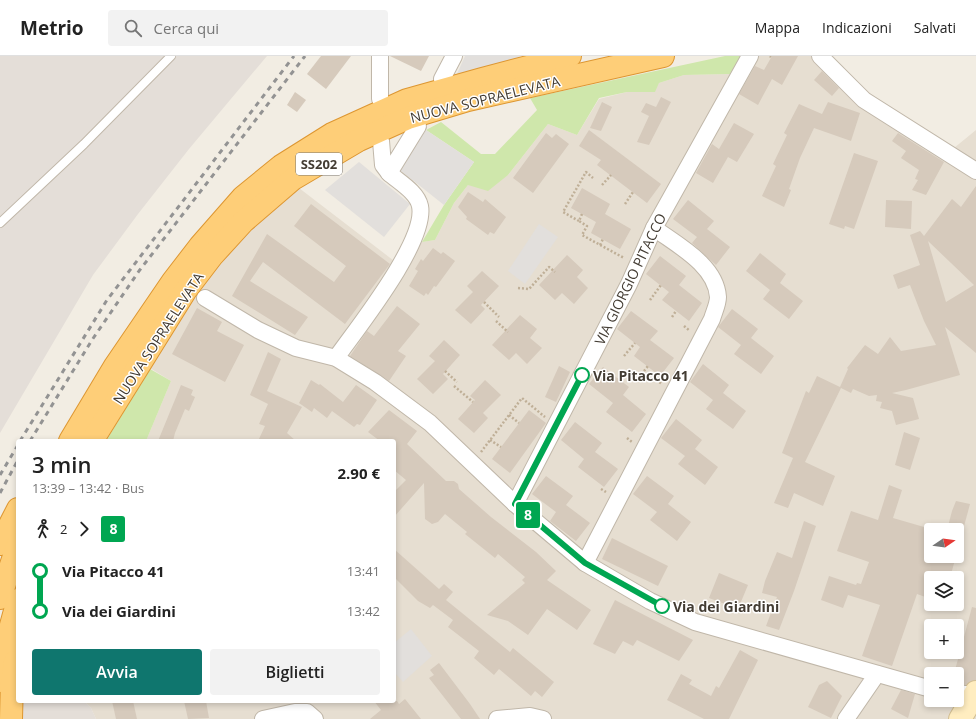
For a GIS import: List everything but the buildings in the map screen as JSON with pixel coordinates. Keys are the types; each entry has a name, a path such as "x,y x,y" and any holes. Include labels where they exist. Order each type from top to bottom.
{"highway":[{"name":"NUOVA SOPRAELEVATA","path":"71,439 127,348 173,281 200,246 243,197 281,166 332,134 407,100 482,78 570,56"},
{"name":"NUOVA SOPRAELEVATA","path":"93,439 186,290 243,222 293,179 360,140 408,118 468,100 663,56"},
{"path":"61,439 90,393 127,348"},
{"path":"0,544 16,513"},
{"path":"0,598 16,550"},
{"path":"0,681 8,636 16,607"},
{"path":"11,719 12,681 16,656"}],"main road":[{"path":"960,719 968,693"}],"street":[{"path":"380,56 380,99"},
{"path":"442,79 454,56"},
{"name":"VIA GIORGIO PITACCO","path":"515,504 556,426 654,228 750,56"},
{"path":"820,56 864,100 976,171"},
{"path":"389,173 418,126"},
{"path":"336,358 407,255 417,235 421,218 420,204 413,192 389,173 383,165 381,141"},
{"path":"585,563 712,319 718,298 714,282 705,267 654,228"},
{"path":"205,298 258,330 296,348 336,358 375,382 413,409 473,463 515,504 585,563 650,601 695,622 924,687"},
{"path":"846,719 877,674"},
{"path":"263,719 295,712 307,712 314,719"},
{"path":"497,719 530,716 543,719"}],"lane":[{"path":"0,223 84,144 171,56"}],"path":[{"path":"593,178 586,172 563,212 587,226 582,235 637,265"},
{"path":"602,185 610,175"},
{"path":"625,204 633,192"},
{"path":"579,220 582,214"},
{"path":"600,245 603,239"},
{"path":"518,288 529,289 549,267 555,272"},
{"path":"650,300 660,285"},
{"path":"484,302 499,317"},
{"path":"672,317 676,311"},
{"path":"496,321 508,332"},
{"path":"624,356 635,343"},
{"path":"644,371 648,366"},
{"path":"445,371 457,382"},
{"path":"454,386 472,402"},
{"path":"473,463 522,398 556,426"},
{"path":"509,416 519,423"},
{"path":"490,440 501,447"}],"shaded area":[{"path":"0,56 267,56 189,149 93,275 0,433"},
{"path":"465,56 520,56 518,60 456,76"},
{"path":"741,56 830,56 871,94 954,148 976,130 976,719 96,719 91,708 86,703 396,703 396,439 147,439 171,381 150,368 186,310 236,244 274,206 299,188 402,267 421,242 435,240 454,203 468,185 508,175 548,124 577,135 599,99 627,92 654,92 659,83 684,75 730,74"},
{"path":"426,130 474,162 444,205 400,170"},
{"path":"359,162 410,204 384,237 325,190"},
{"path":"539,224 558,237 525,284 508,271"},
{"path":"411,629 432,656 403,682 396,674 396,641"},
{"path":"20,703 86,703 91,708 96,719 19,719"}],"green space":[{"path":"725,56 741,56 730,74 684,75 659,83 655,92 627,92 599,98 577,135 548,124 508,175 488,191 468,185 454,203 435,240 422,242 444,205 474,162 426,130 441,122 481,154 495,154 537,110 530,98"},
{"path":"150,369 171,381 147,439 107,439"}],"railway":[{"path":"21,439 107,300 294,56"},
{"path":"31,439 92,340 139,271 305,56"},
{"path":"0,475 16,448"},
{"path":"0,493 16,464"}],"bus line":[{"name":"8","path":"582,375 544,451 515,504 585,563 650,601 662,606"}],"place":[{"name":"Via Pitacco 41","path":"582,375"},
{"name":"Via dei Giardini","path":"662,606"}]}
